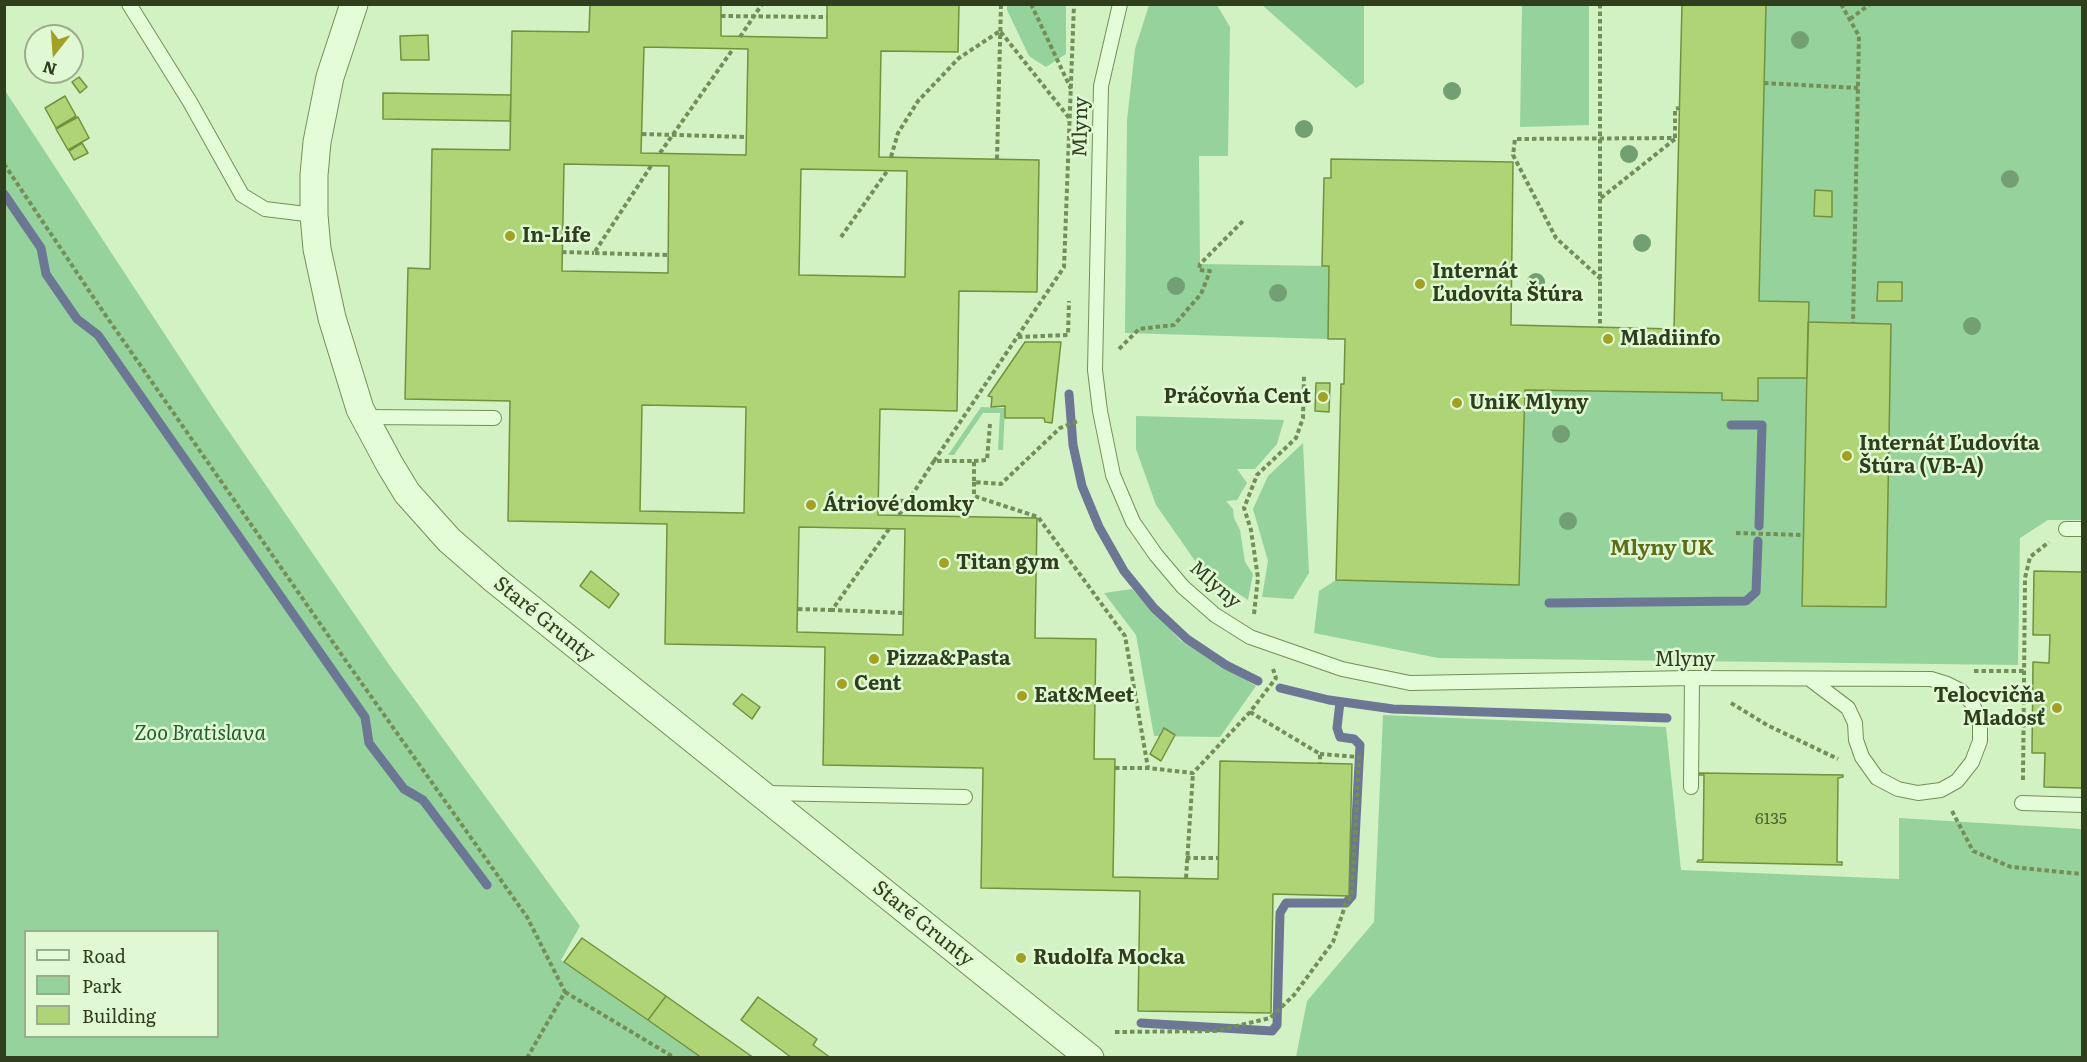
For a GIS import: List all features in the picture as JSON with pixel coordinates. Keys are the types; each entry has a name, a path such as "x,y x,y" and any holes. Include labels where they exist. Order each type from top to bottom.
{"street":[{"name":"Staré Grunty","path":"354,4 330,77 322,112 314,175 317,249 332,318 349,378 364,417 407,493 449,540 541,618 1090,1058"}],"lane":[{"path":"129,4 190,102 242,195 265,208 314,215"},
{"name":"Mlyny","path":"1120,4 1101,86 1095,370 1100,411 1113,475 1133,522 1156,555 1183,587 1215,615 1250,637 1342,669 1410,683 1692,678 1931,679 1961,691 1972,703 1980,721 1980,741 1972,762 1957,780 1941,790"},
{"path":"364,417 494,418"},
{"path":"2066,529 2082,529"},
{"path":"1691,787 1692,678"},
{"path":"1811,680 1848,708 1855,723 1856,740 1862,757 1877,777 1898,789 1917,793 1941,790"},
{"path":"760,793 965,797"},
{"path":"2022,803 2082,805"}],"path":[{"path":"741,37 762,4"},
{"path":"996,159 1001,4"},
{"path":"1031,4 1071,90"},
{"path":"899,515 1064,267 1074,4"},
{"path":"1600,4 1600,327"},
{"path":"1841,4 1859,36 1853,323"},
{"path":"1850,19 1870,4"},
{"path":"721,16 827,17"},
{"path":"1000,31 1070,120"},
{"path":"891,157 898,133 918,100 959,58 1000,31"},
{"path":"660,153 733,49"},
{"path":"1764,83 1858,88"},
{"path":"1675,138 1675,109 1679,108"},
{"path":"642,134 746,137"},
{"path":"1601,279 1556,238 1513,156 1515,139 1675,138"},
{"path":"1600,198 1675,138"},
{"path":"4,164 104,313 527,917 565,992 675,1058"},
{"path":"594,253 651,166"},
{"path":"841,237 888,170"},
{"path":"1119,349 1139,329 1174,325 1201,294 1210,271 1199,270 1200,264 1244,220"},
{"path":"562,252 668,255"},
{"path":"1017,337 1068,335 1069,301"},
{"path":"1254,616 1258,578 1251,530 1244,508 1257,475 1296,438 1304,418 1304,376"},
{"path":"974,482 1001,484 1060,429 1077,422"},
{"path":"934,460 987,460 990,424"},
{"path":"974,461 974,496 1038,517 1125,636 1148,768"},
{"path":"878,500 908,501"},
{"path":"832,610 889,529"},
{"path":"2022,803 2025,578 2030,557 2066,529"},
{"path":"1736,533 1804,535"},
{"path":"798,609 904,613"},
{"path":"1692,678 1767,725 1877,777"},
{"path":"1114,1032 1215,1031 1270,1018 1294,995 1333,942 1346,903 1352,896 1359,757 1320,754 1250,712 1193,773 1186,878"},
{"path":"1320,754 1320,763"},
{"path":"1115,768 1148,768 1193,773"},
{"path":"1941,790 1973,850 2011,867 2082,874"},
{"path":"1186,858 1219,858"},
{"path":"527,1058 565,992"}],"green space":[{"path":"1007,5 1066,5 1066,54 1046,67 1029,56 1007,10"},
{"path":"1149,5 1217,5 1230,27 1228,156 1199,156 1200,264 1329,266 1328,339 1125,333 1127,120 1135,49"},
{"path":"1262,5 1364,5 1364,83 1356,88"},
{"path":"1522,5 1589,5 1589,125 1520,127"},
{"path":"1766,5 2082,5 2082,520 2048,520 2020,538 2018,665 1438,658 1314,633 1319,591 1336,580 1519,585 1525,390 1722,393 1723,400 1744,400 1758,378 1807,378 1802,606 1886,607 1891,324 1808,322 1809,302 1759,301"},
{"name":"Zoo Bratislava","path":"4,89 217,414 390,666 580,926 561,960 702,1057 5,1057"},
{"path":"981,407 1005,408 1003,450 998,450 1000,413 983,413 954,455 948,455"},
{"path":"1136,416 1284,420 1277,444 1255,469 1237,469 1247,483 1237,500 1226,501 1233,509 1234,518 1240,530 1245,562 1253,574 1248,600 1200,568 1156,505 1136,449"},
{"path":"1303,443 1309,573 1293,599 1262,597 1268,561 1253,509 1268,476"},
{"path":"1132,589 1181,641 1256,686 1220,737 1154,736 1136,635 1104,593"},
{"path":"1383,715 1666,727 1681,870 1899,879 1899,818 2082,829 2082,1057 1296,1057 1307,1001 1374,922"}],"building":[{"name":"Átriové domky","path":"590,4 721,4 721,36 827,38 827,4 959,4 958,52 881,51 879,157 1039,160 1037,292 959,291 957,411 880,409 878,515 1037,518 1035,638 1096,639 1094,759 1115,759 1113,877 1218,879 1220,761 1352,764 1349,896 1273,894 1271,1013 1138,1011 1140,891 981,888 983,768 823,765 825,647 665,644 667,524 508,521 510,401 405,399 408,268 430,269 432,149 510,150 512,31 589,32","holes":["644,47 748,49 746,155 641,153","564,164 669,166 668,273 562,271","801,169 907,171 905,277 799,275","642,405 746,407 744,513 640,511","799,527 905,529 903,635 797,632"]},
{"name":"Internát Ľudovíta Štúra","path":"1682,4 1766,4 1759,301 1809,302 1807,378 1758,378 1758,401 1722,400 1722,393 1525,390 1519,585 1336,580 1341,384 1344,384 1345,339 1328,339 1329,266 1322,266 1324,178 1331,178 1331,159 1513,162 1511,325 1674,329"},
{"path":"428,35 429,60 401,60 400,36"},
{"path":"84,83 87,87 80,93 73,84"},
{"path":"383,93 511,95 510,121 383,119"},
{"path":"65,96 76,116 56,128 45,108"},
{"path":"78,117 89,138 68,150 56,129"},
{"path":"82,143 88,153 74,160 69,151"},
{"path":"1815,190 1832,191 1832,217 1814,216"},
{"path":"1878,282 1902,282 1902,301 1877,301"},
{"name":"Internát Ľudovíta Štúra (VB-A)","path":"1808,322 1891,324 1886,607 1802,606"},
{"path":"1025,342 1061,342 1052,423 1045,422 1044,418 1005,418 1005,406 991,407 992,397 988,396"},
{"name":"Práčovňa Cent","path":"1316,383 1330,383 1329,412 1315,411"},
{"path":"591,571 619,594 609,608 580,586"},
{"name":"Telocvičňa Mladosť","path":"2034,571 2082,572 2082,788 2044,787 2045,753 2032,753 2033,662 2049,663 2050,635 2033,635"},
{"path":"742,694 760,707 752,719 733,704"},
{"path":"1164,728 1175,735 1161,761 1150,754"},
{"path":"1699,773 1843,775 1838,778 1837,862 1842,862 1842,865 1697,862 1703,860 1704,775 1699,775"},
{"path":"582,938 666,996 648,1020 564,962"},
{"path":"666,996 754,1058 702,1058 648,1020"},
{"path":"758,997 817,1039 813,1045 831,1058 792,1058 741,1020"}],"waterway":[{"path":"4,194 41,248 46,274 77,319 98,335 365,717 369,743 404,789 423,800 487,885"},
{"path":"1069,394 1073,445 1082,486 1099,527 1124,571 1154,608 1187,639 1226,665 1258,681"},
{"path":"1731,425 1762,425 1759,526"},
{"path":"1549,603 1746,601 1756,592 1758,541"},
{"path":"1280,688 1329,700 1393,709 1667,718"},
{"path":"1141,1023 1272,1031 1277,1025 1280,913 1286,903 1346,903 1352,896 1360,745 1354,739 1340,737 1337,728 1340,702"}],"place":[{"name":"In-Life","path":"510,236"},
{"name":"Internát Ľudovíta Štúra","path":"1420,284"},
{"name":"Mladiinfo","path":"1608,339"},
{"name":"Práčovňa Cent","path":"1323,397"},
{"name":"UniK Mlyny","path":"1457,403"},
{"name":"Internát Ľudovíta Štúra (VB-A)","path":"1847,456"},
{"name":"Átriové domky","path":"811,505"},
{"name":"Titan gym","path":"944,563"},
{"name":"Pizza&Pasta","path":"874,659"},
{"name":"Cent","path":"842,684"},
{"name":"Eat&Meet","path":"1022,696"},
{"name":"Telocvičňa Mladosť","path":"2057,708"},
{"name":"Rudolfa Mocka","path":"1021,958"}],"district":[{"name":"Mlyny UK","path":"1662,549"}]}
